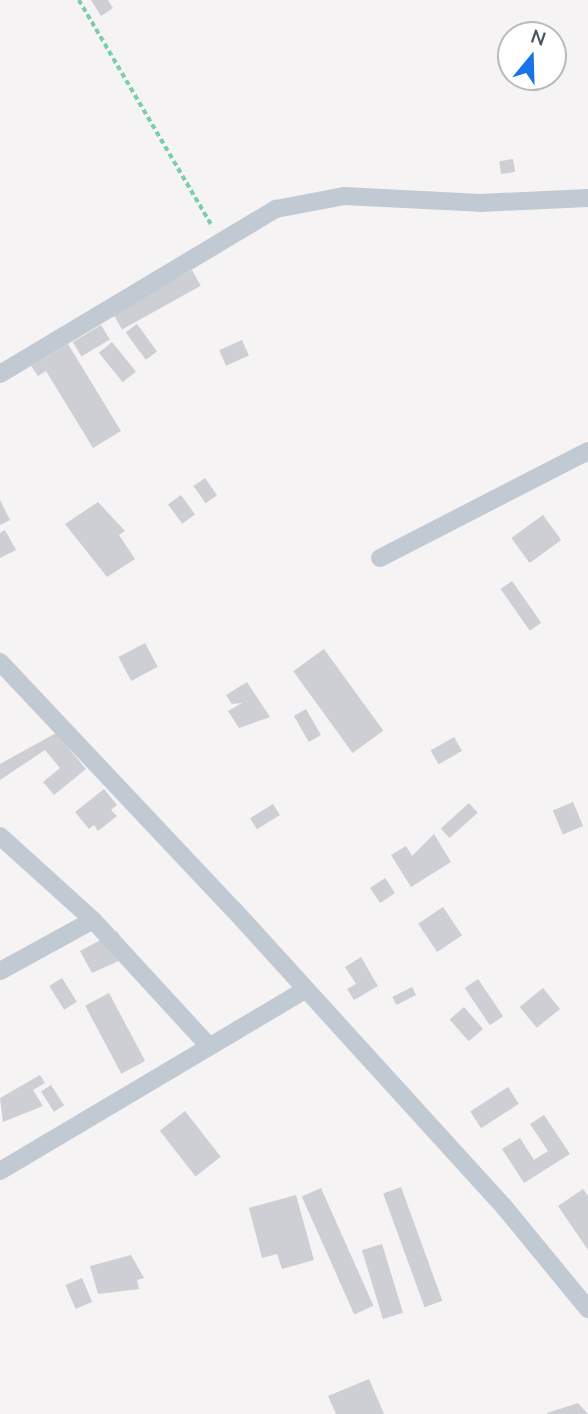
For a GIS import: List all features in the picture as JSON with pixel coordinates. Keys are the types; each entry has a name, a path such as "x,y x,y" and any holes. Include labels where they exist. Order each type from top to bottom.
{"street":[{"path":"0,374 220,240 276,209 310,199 480,203 588,198"},
{"path":"380,558 588,451"},
{"path":"0,662 505,1208 588,1309"},
{"path":"0,836 93,920 209,1046"},
{"path":"0,971 93,920"},
{"path":"0,1171 305,990"}],"path":[{"path":"79,0 220,240"}],"building":[{"path":"91,0 108,0 113,8 101,16"},
{"path":"513,159 515,172 501,174 499,161"},
{"path":"192,270 201,286 122,329 113,314"},
{"path":"137,324 157,352 146,360 126,332"},
{"path":"101,325 110,340 81,357 73,342"},
{"path":"242,340 249,356 226,366 219,350"},
{"path":"112,342 136,372 123,382 99,353"},
{"path":"68,344 121,431 93,448 46,371 38,376 31,366"},
{"path":"205,478 217,495 206,503 194,486"},
{"path":"181,495 195,514 182,524 168,504"},
{"path":"0,500 10,520 0,525"},
{"path":"98,502 125,531 119,535 135,559 107,577 65,524"},
{"path":"543,515 561,540 530,563 511,538"},
{"path":"5,530 16,550 0,558 0,533"},
{"path":"512,581 541,623 530,631 501,589"},
{"path":"145,643 158,667 131,681 119,657"},
{"path":"324,649 383,731 353,753 293,671"},
{"path":"247,682 270,717 239,728 228,711 242,703 232,704 226,695"},
{"path":"306,709 321,735 309,742 294,716"},
{"path":"56,733 86,769 54,795 43,782 60,768 45,750 0,780 0,764"},
{"path":"454,737 462,751 439,764 431,750"},
{"path":"104,789 117,805 111,810 117,816 98,831 94,825 89,829 75,812"},
{"path":"573,802 583,826 563,835 553,811"},
{"path":"469,803 478,813 449,838 441,828"},
{"path":"273,804 280,815 257,829 250,818"},
{"path":"434,834 451,862 411,887 391,855 406,846 412,856"},
{"path":"385,878 395,893 380,903 370,888"},
{"path":"443,907 462,935 437,952 418,924"},
{"path":"117,931 128,950 121,960 92,973 80,951"},
{"path":"361,957 378,986 354,1000 347,989 356,984 345,967"},
{"path":"62,978 77,1002 64,1010 49,986"},
{"path":"478,979 503,1016 490,1025 465,988"},
{"path":"412,987 416,995 396,1005 392,997"},
{"path":"543,988 560,1009 537,1028 520,1007"},
{"path":"109,993 145,1061 121,1074 85,1006"},
{"path":"464,1007 483,1029 469,1041 450,1019"},
{"path":"40,1075 45,1083 33,1090 43,1106 3,1122 0,1098"},
{"path":"51,1085 64,1105 54,1112 41,1092"},
{"path":"508,1087 519,1104 481,1128 470,1112"},
{"path":"185,1111 221,1157 195,1176 160,1131"},
{"path":"544,1115 570,1154 524,1183 502,1149 520,1138 534,1160 548,1151 530,1124"},
{"path":"401,1187 442,1301 425,1307 383,1193"},
{"path":"321,1188 373,1306 354,1314 302,1197"},
{"path":"583,1189 588,1196 588,1250 558,1206"},
{"path":"296,1195 314,1260 282,1269 277,1254 262,1258 249,1208"},
{"path":"382,1244 403,1313 383,1319 362,1250"},
{"path":"131,1255 144,1278 137,1280 139,1289 98,1294 90,1266"},
{"path":"82,1278 92,1302 76,1309 65,1285"},
{"path":"369,1379 384,1414 336,1414 328,1396"},
{"path":"578,1403 588,1414 547,1414 547,1413"}]}
